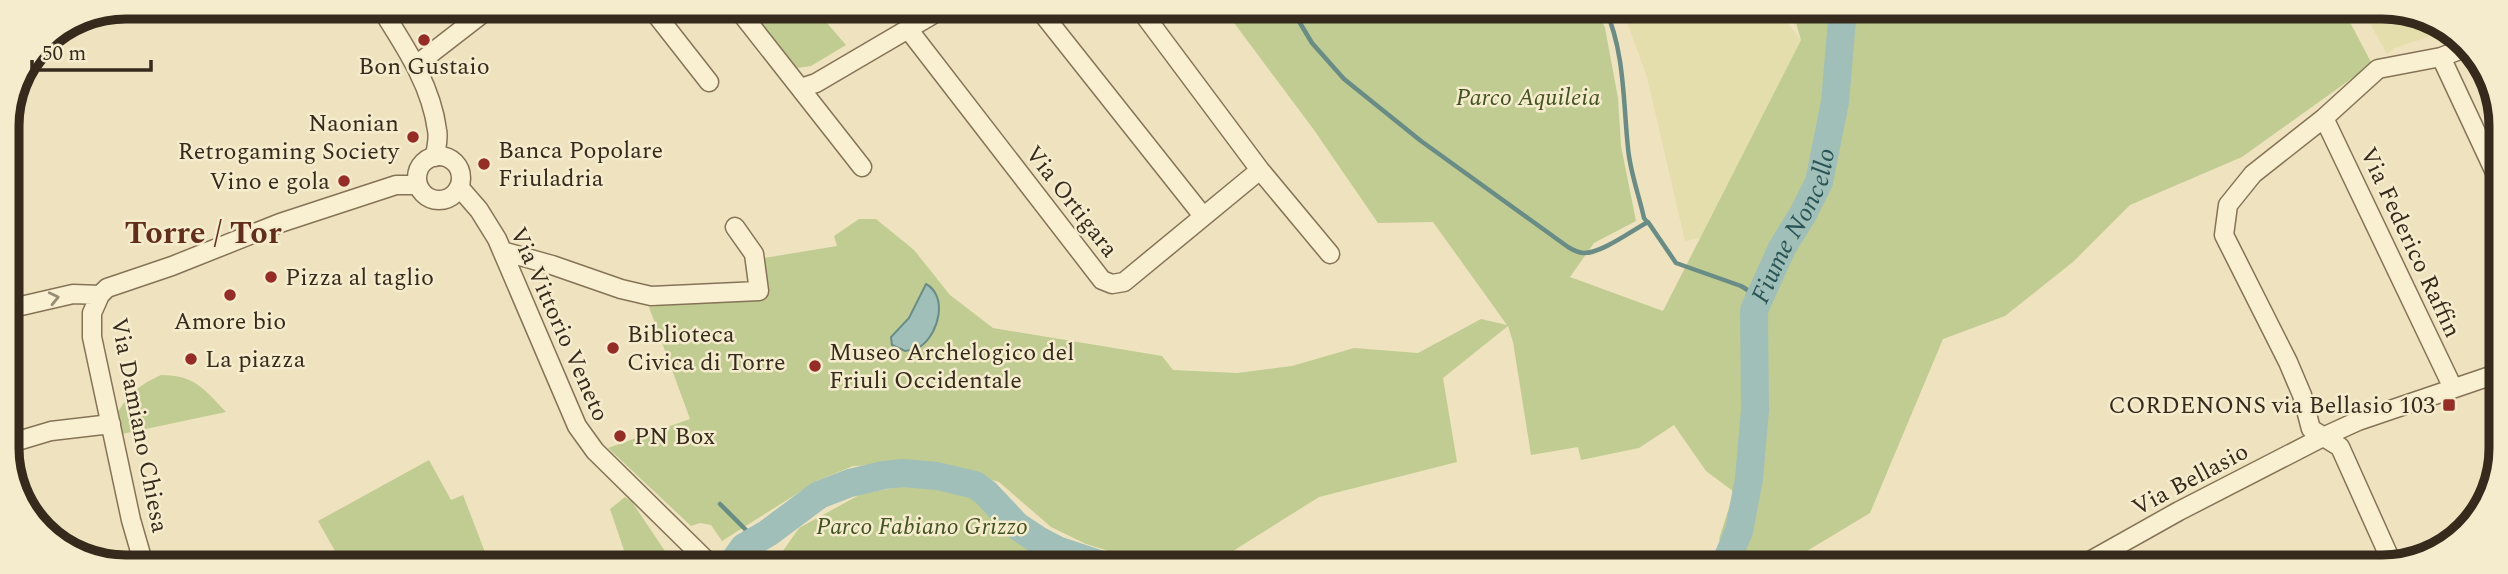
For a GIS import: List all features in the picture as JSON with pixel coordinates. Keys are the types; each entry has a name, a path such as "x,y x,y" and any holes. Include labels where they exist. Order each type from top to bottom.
{"street":[{"path":"387,19 416,65 432,106 438,132 435,157 421,167 418,185 422,192 438,200 446,199 459,187"},
{"path":"416,65 475,19"},
{"path":"660,19 709,82"},
{"path":"746,19 862,167"},
{"path":"801,88 817,83 925,19"},
{"path":"1047,19 1203,216"},
{"path":"1147,19 1260,170 1330,254"},
{"name":"Via Ortigara","path":"908,29 1102,280 1112,284 1124,282 1260,170"},
{"path":"2389,555 2340,447 2311,429 2302,395 2288,362 2224,235 2228,205 2253,174 2324,118 2378,69 2441,57 2457,51"},
{"path":"2441,57 2489,160"},
{"name":"Via Federico Raffin","path":"2324,118 2453,388"},
{"name":"Via Vittorio Veneto","path":"435,157 443,157 457,164 460,172 459,187 480,210 502,251 577,426 595,451 701,555"},
{"path":"19,306 73,294 100,295 116,284 172,266 274,225 396,185 418,185"},
{"path":"502,251 651,296 759,291 754,254 735,227"},
{"name":"Via Damiano Chiesa","path":"100,295 92,313 91,325 131,520 141,555"},
{"name":"Via Bellasio","path":"2101,555 2179,511 2323,437 2489,376"},
{"path":"21,440 51,431 111,424"}],"shaded area":[{"path":"1626,19 1784,19 1801,40 1700,238 1685,241 1647,77"},
{"path":"2368,19 2403,21 2436,34 2395,48 2387,54"}],"green space":[{"path":"758,19 824,19 846,45 811,66 796,68"},
{"name":"Parco Aquileia","path":"1231,19 1601,19 1618,98 1621,146 1636,221 1594,243 1570,277 1663,311 1801,40 1795,19 2348,19 2372,64 2242,157 2130,205 2073,262 2005,316 1943,339 1870,513 1800,555 1731,555 1719,539 1734,492 1706,471 1674,425 1639,448 1581,460 1578,447 1531,455 1513,342 1508,326 1443,378 1457,462 1319,497 1227,555 1122,555 1086,544 1051,527 999,482 956,469 898,464 853,466 817,481 722,541 711,525 700,523 691,526 608,448 690,419 649,307 765,297 764,258 837,246 834,236 859,219 876,219 914,250 950,295 993,328 1162,356 1173,370 1237,373 1292,366 1354,348 1418,353 1481,319 1507,325 1433,222 1378,223 1314,130"},
{"path":"161,375 191,381 205,390 226,412 122,434 117,414 121,407 136,390"},
{"path":"429,460 451,500 463,495 486,555 337,555 318,521"},
{"name":"Parco Fabiano Grizzo","path":"903,486 938,486 969,493 1029,546 1048,555 780,555 799,528 861,494"},
{"path":"625,497 632,502 668,555 626,555 610,509"}],"water":[{"path":"926,284 933,290 939,305 936,324 921,346 905,351 892,345 891,337 909,318"}],"waterway":[{"path":"1298,19 1312,43 1344,79 1421,141 1568,247 1584,253 1591,252 1608,246 1648,222 1676,263 1741,286 1759,297"},
{"path":"1610,19 1620,60 1631,166 1647,222"},
{"name":"Fiume Noncello","path":"1729,555 1739,531 1749,479 1755,410 1754,310 1782,248 1819,182 1835,102 1842,19"},
{"name":"Fiume Noncello","path":"738,555 744,547 768,533 819,495 850,483 903,473 937,476 975,485 1017,526 1038,540 1072,555"},
{"path":"720,504 755,539"}],"place":[{"name":"Bon Gustaio","path":"424,40"},
{"name":"Naonian Retrogaming Society","path":"413,137"},
{"name":"Banca Popolare Friuladria","path":"484,164"},
{"name":"Vino e gola","path":"344,181"},
{"name":"Pizza al taglio","path":"271,277"},
{"name":"Amore bio","path":"230,295"},
{"name":"Biblioteca Civica di Torre","path":"613,348"},
{"name":"La piazza","path":"191,359"},
{"name":"Museo Archelogico del Friuli Occidentale","path":"815,366"},
{"name":"CORDENONS via Bellasio 103","path":"2449,405"},
{"name":"PN Box","path":"620,436"}],"district":[{"name":"Torre / Tor","path":"203,232"}]}
